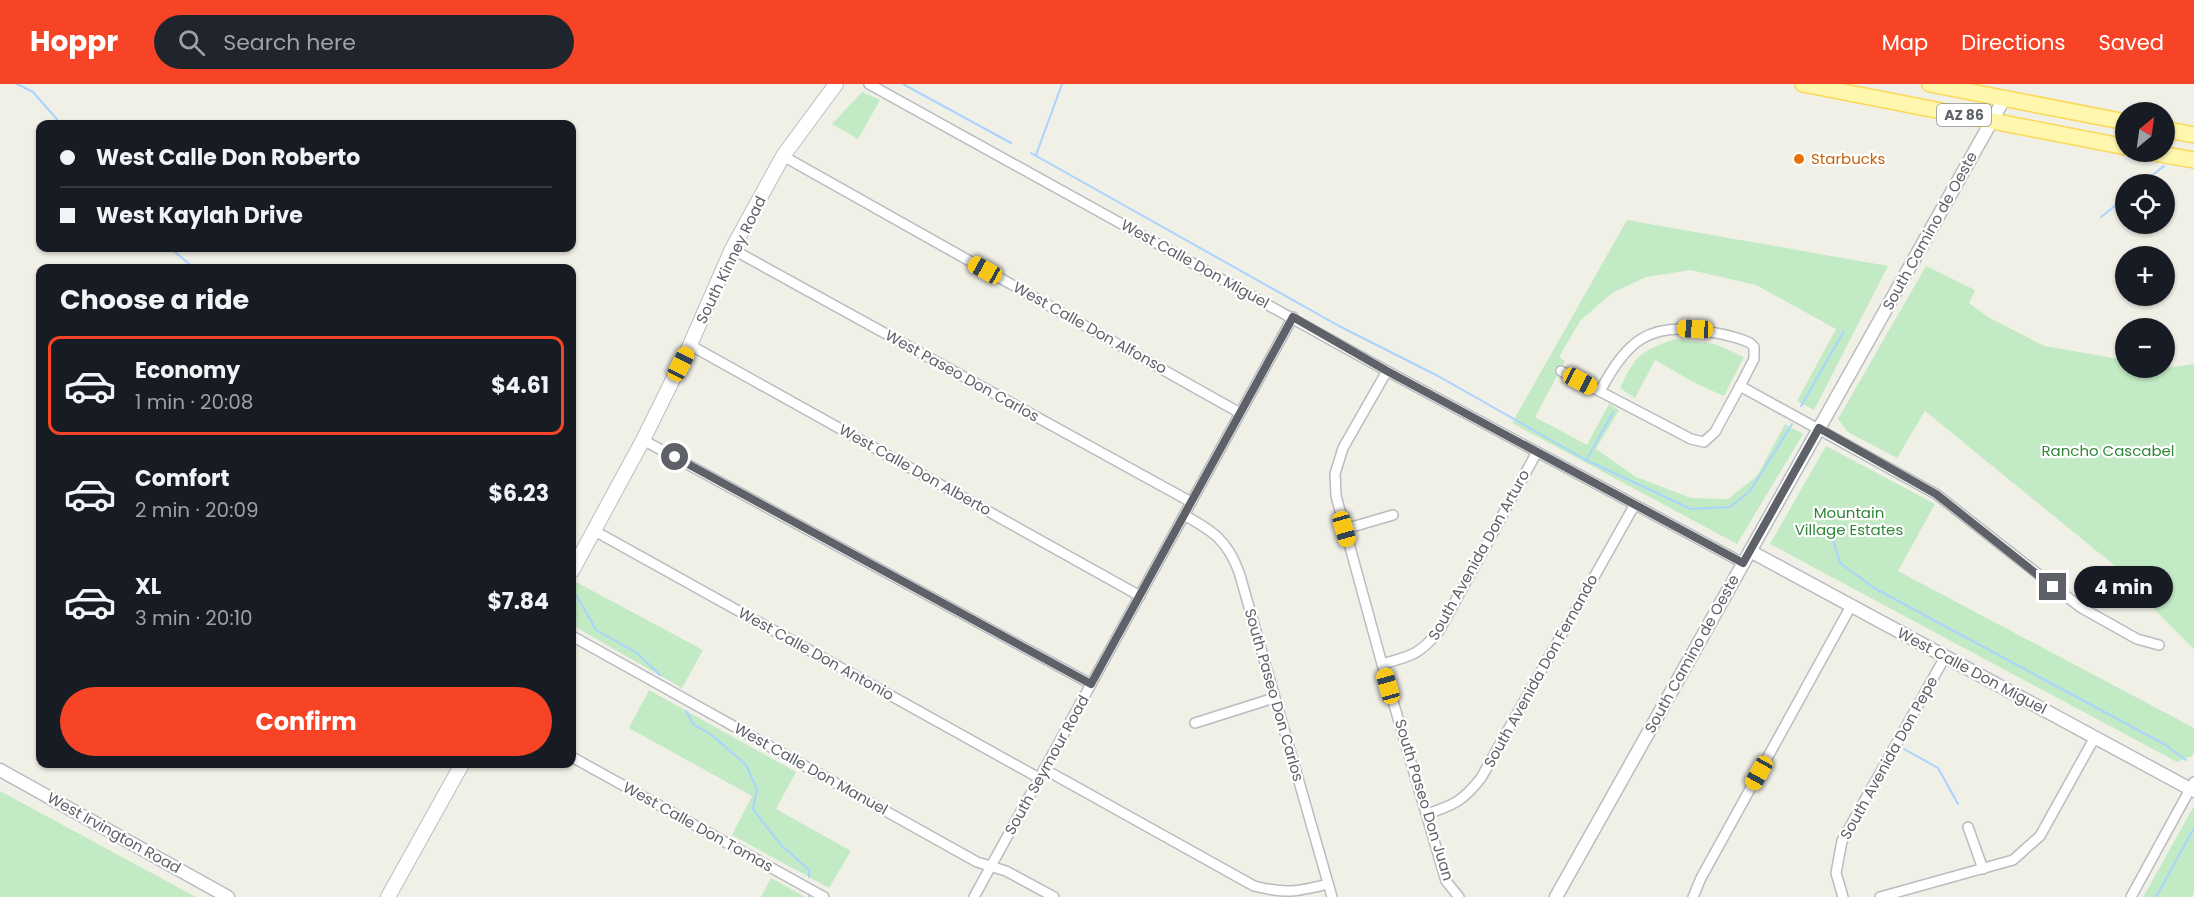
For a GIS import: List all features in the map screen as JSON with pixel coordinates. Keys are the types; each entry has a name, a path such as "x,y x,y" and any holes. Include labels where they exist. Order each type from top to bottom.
{"main road":[{"name":"South Kinney Road","path":"576,562 643,440 690,345 732,249 783,156 836,84"},
{"name":"AZ 86","path":"1803,84 2115,145"},
{"name":"AZ 86","path":"1930,84 2115,120"},
{"path":"2175,131 2194,135"},
{"path":"2175,157 2194,160"},
{"path":"388,897 460,768"}],"street":[{"name":"West Calle Don Miguel","path":"869,84 1387,371 1743,563"},
{"name":"South Camino de Oeste","path":"1556,897 2004,99"},
{"name":"West Calle Don Alfonso","path":"783,156 1240,412"},
{"name":"West Paseo Don Carlos","path":"732,249 1191,502"},
{"name":"South Seymour Road","path":"974,897 1293,317"},
{"path":"1561,371 1691,439 1704,442 1715,432 1754,359 1757,346 1741,339 1695,329 1674,328 1656,331 1637,340 1622,355 1600,391"},
{"name":"West Calle Don Alberto","path":"690,345 1140,596"},
{"name":"South Paseo Don Juan","path":"1387,371 1343,448 1335,474 1336,496 1382,664 1446,880 1459,897"},
{"path":"1740,386 1936,494 2080,607 2137,639 2159,645"},
{"path":"643,440 1091,684"},
{"name":"South Avenida Don Arturo","path":"1382,664 1413,656 1426,647 1438,631 1537,452"},
{"name":"South Avenida Don Fernando","path":"1426,814 1452,805 1467,795 1481,778 1634,506"},
{"name":"South Paseo Don Carlos","path":"1184,515 1209,529 1221,539 1232,554 1239,572 1332,897"},
{"path":"1344,529 1393,515"},
{"name":"West Calle Don Antonio","path":"593,530 1254,886 1277,892 1298,891 1328,884"},
{"name":"West Calle Don Miguel","path":"1750,551 2095,737 2193,787"},
{"path":"1693,897 1701,878 1851,606"},
{"name":"West Calle Don Manuel","path":"576,638 977,862 1006,871 1054,897"},
{"name":"South Avenida Don Pepe","path":"1843,897 1836,873 1842,841 1945,657"},
{"path":"1195,723 1274,698"},
{"path":"1880,897 2013,860 2040,836 2095,737"},
{"name":"West Calle Don Tomas","path":"576,759 824,897"},
{"name":"West Irvington Road","path":"0,770 228,897"},
{"path":"2131,897 2193,787"},
{"path":"1968,827 1983,869"}],"green space":[{"path":"862,92 880,100 858,139 832,124"},
{"path":"1627,220 1888,266 1814,410 1797,401 1836,329 1756,285 1691,270 1646,277 1612,293 1580,321 1559,357 1565,361 1535,417 1587,445 1609,404 1619,410 1596,449 1636,477 1691,498 1728,499 1757,476 1785,424 1803,434 1737,544 1512,423"},
{"name":"Rancho Cascabel","path":"1926,266 1975,290 1969,303 1988,317 2044,346 2115,358 2115,378 2175,378 2175,367 2194,364 2194,649 2131,586 2120,570 1925,411 1897,458 1848,432 1838,419"},
{"path":"1675,339 1715,344 1744,357 1724,396 1695,383 1655,360 1635,398 1620,388 1630,368 1640,356"},
{"name":"Mountain Village Estates","path":"1826,446 1935,504 1898,571 2194,728 2192,756 2177,762 1770,544"},
{"path":"576,582 703,650 682,688 576,627"},
{"path":"649,690 796,772 776,809 851,851 829,888 732,835 752,796 629,728"},
{"path":"0,791 196,897 0,897"},
{"path":"2194,806 2194,893 2192,897 2143,897"},
{"path":"771,878 805,897 761,897"}],"waterway":[{"path":"17,84 33,92 58,120"},
{"path":"903,84 1011,143"},
{"path":"1036,155 1062,84"},
{"path":"1031,153 1339,326 1438,376 1586,460 1691,509 1730,507 1750,491 1792,424"},
{"path":"2154,174 2164,166"},
{"path":"2101,217 2115,206"},
{"path":"175,252 189,264"},
{"path":"1801,406 1844,331"},
{"path":"1587,459 1613,412"},
{"path":"1833,539 1840,563 1874,588 2164,744 2186,760"},
{"path":"576,595 596,630 637,653 660,675"},
{"path":"686,711 693,724 713,736 746,765 757,789 753,809 781,845 809,870 809,877"},
{"path":"1904,749 1938,768 1958,804"},
{"path":"2156,897 2194,828"}],"place":[{"name":"Starbucks","path":"1799,159"}],"route":[{"path":"675,457 1091,684 1293,317 1387,371 1743,563 1819,428 1936,494 2053,587"}]}
